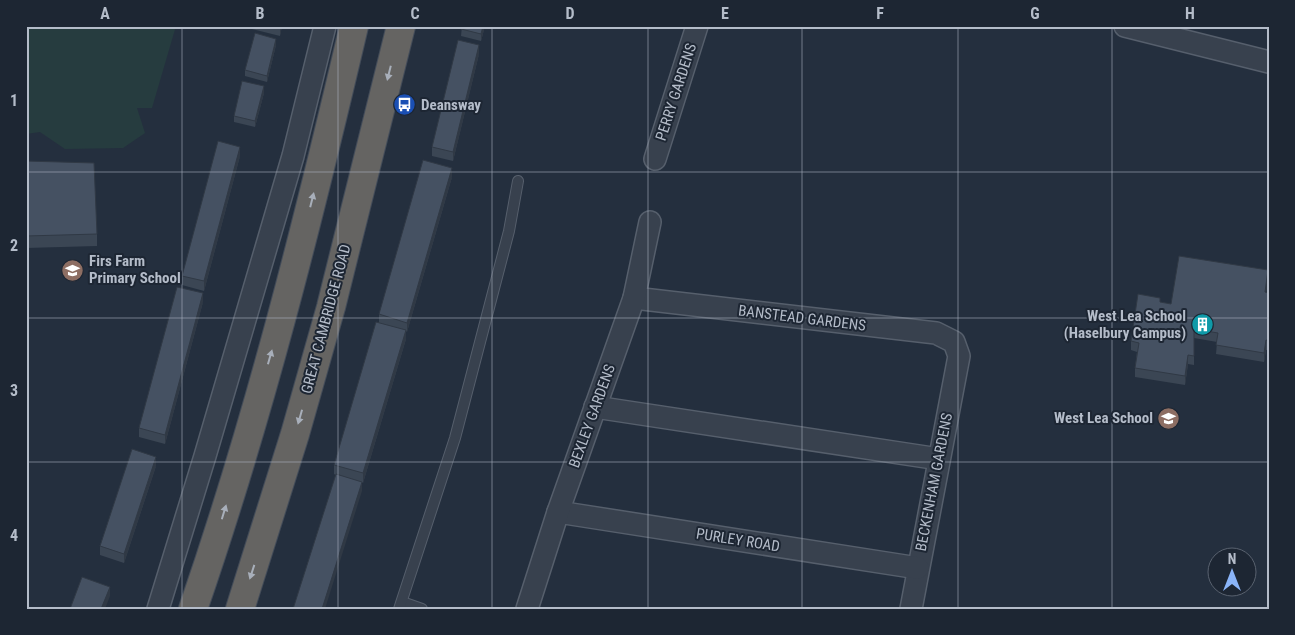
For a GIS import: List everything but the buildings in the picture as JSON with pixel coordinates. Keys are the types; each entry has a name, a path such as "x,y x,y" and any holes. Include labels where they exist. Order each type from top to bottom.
{"highway":[{"path":"193,609 252,421 287,296 322,163 354,26"},
{"name":"GREAT CAMBRIDGE ROAD","path":"240,609 295,434 331,307 401,26"}],"street":[{"path":"158,609 293,156 325,26"},
{"name":"PERRY GARDENS","path":"655,158 697,26"},
{"path":"1125,26 1269,62"},
{"path":"293,156 322,163"},
{"name":"BEXLEY GARDENS","path":"527,609 558,512 634,298 650,222"},
{"name":"BANSTEAD GARDENS","path":"634,298 936,333 954,342 959,356"},
{"name":"BECKENHAM GARDENS","path":"911,609 959,356"},
{"path":"595,407 629,414 939,459"},
{"name":"PURLEY ROAD","path":"558,512 918,568"}],"lane":[{"path":"422,609 400,606 455,438 509,231 518,181"}],"green space":[{"path":"26,26 176,26 152,108 137,108 145,133 123,148 65,149 40,132 26,134"}],"place":[{"name":"Deansway","path":"405,105"},
{"name":"Firs Farm Primary School","path":"73,270"},
{"name":"West Lea School (Haselbury Campus)","path":"1202,325"},
{"name":"West Lea School","path":"1169,418"}]}
